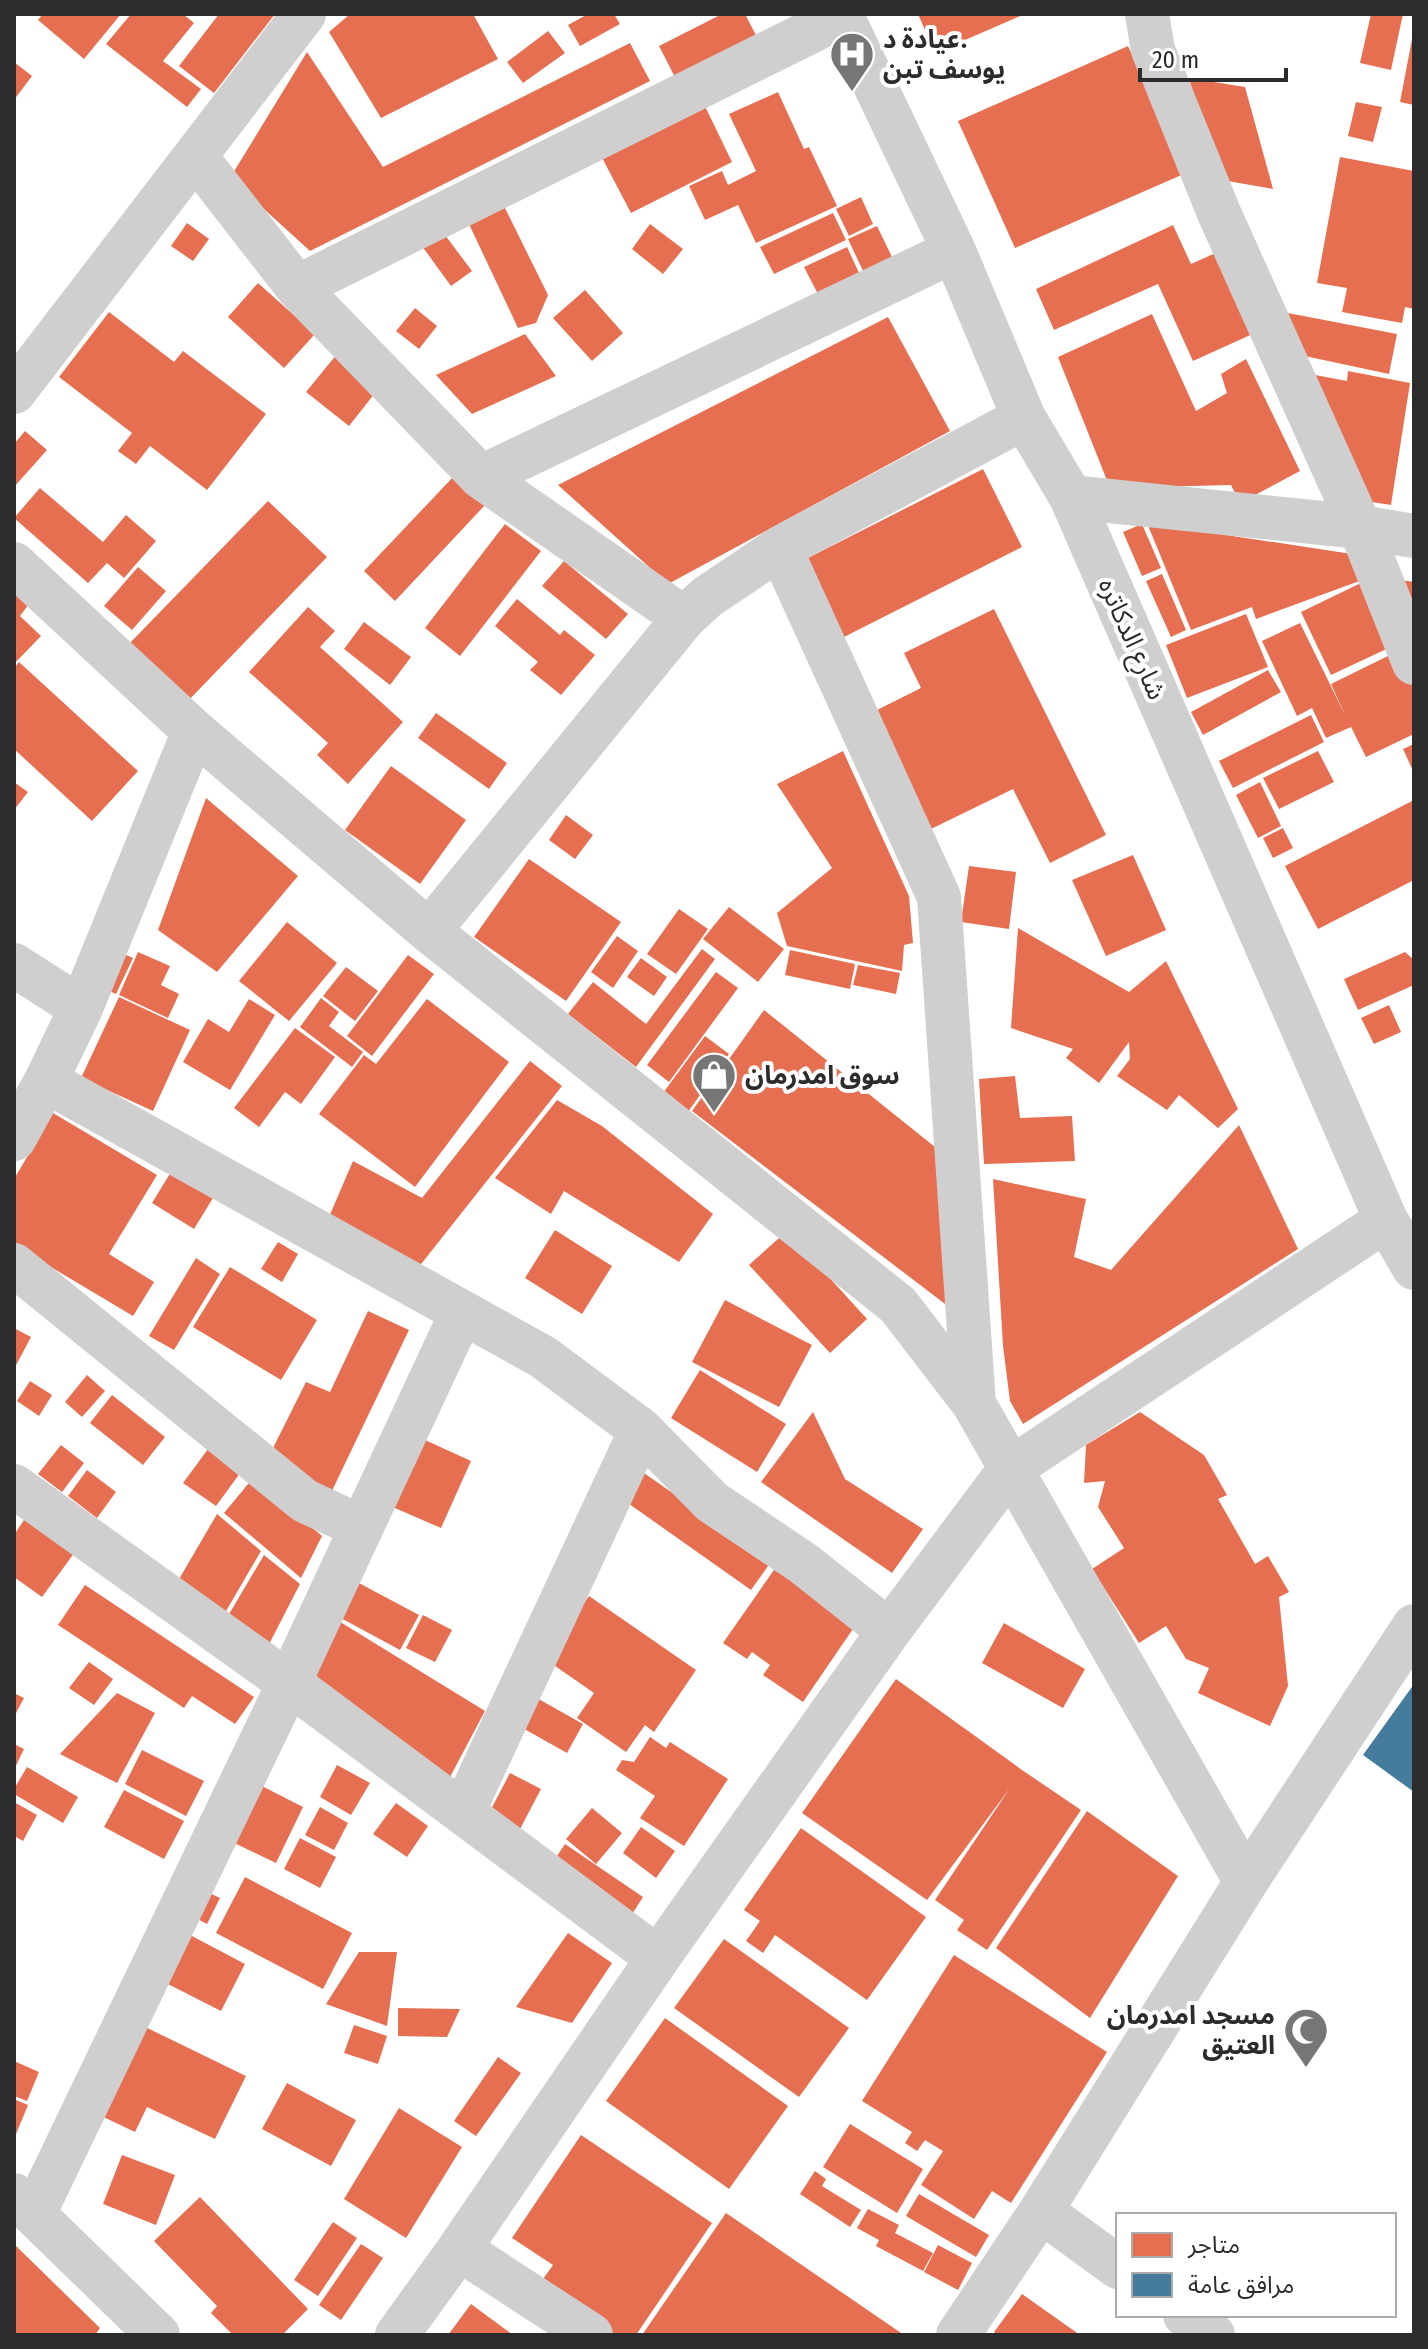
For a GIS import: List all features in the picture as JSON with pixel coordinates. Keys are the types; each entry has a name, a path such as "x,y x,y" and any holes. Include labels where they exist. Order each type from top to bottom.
{"street":[{"path":"14,392 304,14"},
{"path":"1147,14 1153,50 1219,213 1360,527 1414,663"},
{"path":"297,287 842,15"},
{"name":"شارع الدكاتره","path":"842,15 954,251 1024,418 1071,497 1386,1220 1414,1268"},
{"path":"196,157 297,287 481,477 684,618"},
{"path":"481,477 954,251"},
{"path":"429,931 684,618 707,597 780,548 1024,418"},
{"path":"1071,497 1413,532"},
{"path":"780,548 939,897 974,1404"},
{"path":"14,564 194,731 429,931 898,1305 974,1404 1246,1882"},
{"path":"14,1139 81,1008 194,731"},
{"path":"14,965 81,1008"},
{"path":"46,1081 543,1357 641,1430 712,1502 803,1563 889,1631"},
{"path":"397,2335 889,1631 1010,1469 1386,1220"},
{"path":"14,1265 305,1501 361,1527"},
{"path":"141,2329 24,2204 289,1683 462,1312"},
{"path":"463,1812 641,1430"},
{"path":"14,1486 289,1683 658,1958"},
{"path":"958,2335 1041,2211 1246,1882 1414,1626"},
{"path":"1041,2211 1116,2266"},
{"path":"459,2249 591,2335"},
{"path":"1188,2317 1213,2335"}],"building: متاجر":[{"path":"43,14 121,14 84,59 38,20"},
{"path":"131,14 183,14 194,23 163,61 201,89 187,107 106,44"},
{"path":"219,14 275,14 214,93 179,66"},
{"path":"350,14 473,14 498,59 381,118 329,32"},
{"path":"588,14 614,14 620,24 580,46 568,25"},
{"path":"722,14 745,14 760,43 679,85 659,46"},
{"path":"918,14 1025,14 935,53"},
{"path":"1371,14 1403,14 1391,70 1360,63"},
{"path":"548,31 565,53 523,83 507,62"},
{"path":"1414,35 1414,105 1400,102"},
{"path":"630,43 650,81 310,251 230,178 307,52 383,167"},
{"path":"1128,46 1186,173 1015,248 958,121"},
{"path":"14,62 32,76 14,100"},
{"path":"1189,78 1245,87 1273,189 1216,179"},
{"path":"778,92 804,149 809,147 837,206 756,243 738,205 705,220 689,186 722,171 728,185 756,171 729,114"},
{"path":"700,96 732,162 631,213 597,148"},
{"path":"1356,102 1382,107 1373,142 1348,136"},
{"path":"1340,157 1414,171 1414,309 1405,307 1402,323 1342,312 1347,288 1317,283"},
{"path":"861,197 873,224 849,236 836,209"},
{"path":"504,206 548,295 536,323 518,328 468,222"},
{"path":"833,213 846,240 774,274 760,247"},
{"path":"187,223 209,239 193,261 171,246"},
{"path":"650,224 683,249 663,274 632,249"},
{"path":"1173,225 1191,264 1220,251 1257,332 1193,361 1158,284 1054,330 1036,289"},
{"path":"877,226 893,259 864,273 848,239"},
{"path":"439,227 472,271 451,286 419,242"},
{"path":"847,247 861,277 819,296 804,267"},
{"path":"258,283 315,334 284,368 228,317"},
{"path":"585,290 623,333 592,361 553,318"},
{"path":"415,308 437,326 419,349 396,331"},
{"path":"109,312 174,362 183,351 266,414 207,490 150,446 136,464 118,451 132,433 59,377"},
{"path":"1288,313 1397,334 1389,374 1300,355"},
{"path":"1152,314 1196,411 1227,393 1221,374 1246,359 1300,471 1240,503 1231,485 1110,488 1058,357"},
{"path":"888,317 950,431 668,584 558,485"},
{"path":"525,334 556,376 472,414 436,375"},
{"path":"337,354 379,388 349,426 306,392"},
{"path":"1348,371 1410,383 1391,505 1365,501 1315,375 1347,381"},
{"path":"25,431 47,450 14,487 14,444"},
{"path":"983,469 1022,547 842,638 802,561"},
{"path":"455,475 486,504 395,601 364,571"},
{"path":"40,488 103,542 126,515 156,541 124,578 107,563 88,583 14,518"},
{"path":"268,501 327,557 185,704 126,647"},
{"path":"1147,523 1365,556 1373,576 1256,619 1252,607 1191,630"},
{"path":"505,524 541,551 460,656 425,628"},
{"path":"1142,524 1161,568 1142,576 1123,532"},
{"path":"564,561 628,614 606,639 542,586"},
{"path":"138,567 166,591 132,630 104,606"},
{"path":"1162,574 1186,630 1171,637 1146,581"},
{"path":"14,579 35,596 20,616 41,636 14,664"},
{"path":"1393,579 1414,582 1414,633"},
{"path":"1365,581 1395,645 1331,675 1301,612"},
{"path":"517,599 560,635 564,630 595,655 561,695 530,670 538,662 495,626"},
{"path":"308,607 335,631 320,647 403,722 348,784 317,755 328,743 249,672"},
{"path":"994,609 1106,835 1050,863 1013,789 931,829 873,712 921,688 904,653"},
{"path":"1246,614 1268,667 1187,698 1166,645"},
{"path":"364,622 411,657 390,685 344,649"},
{"path":"1300,623 1346,717 1331,684 1396,652 1414,689 1414,734 1366,757 1351,727 1326,738 1312,708 1297,716 1262,641"},
{"path":"19,662 138,771 92,821 14,749 14,668"},
{"path":"1268,670 1281,692 1203,735 1191,712"},
{"path":"436,713 507,763 489,789 418,738"},
{"path":"1311,715 1324,742 1233,788 1219,761"},
{"path":"1414,744 1414,773 1403,749"},
{"path":"843,751 909,896 913,943 904,945 902,971 787,946 777,913 832,868 777,784"},
{"path":"1318,751 1334,782 1279,809 1263,778"},
{"path":"391,766 466,820 420,884 345,830"},
{"path":"14,782 28,792 14,810"},
{"path":"1260,782 1281,826 1258,838 1236,795"},
{"path":"206,798 298,876 217,972 158,930"},
{"path":"1414,800 1414,880 1318,929 1285,866"},
{"path":"566,815 593,835 575,859 549,840"},
{"path":"1283,828 1293,848 1273,858 1263,838"},
{"path":"1133,855 1166,930 1106,956 1072,880"},
{"path":"529,859 621,922 566,1001 474,937"},
{"path":"969,866 1016,872 1009,929 961,922"},
{"path":"729,907 784,949 758,982 703,939"},
{"path":"679,909 708,929 676,974 647,954"},
{"path":"287,922 337,963 289,1021 239,981"},
{"path":"1018,928 1129,992 1166,961 1238,1109 1218,1128 1179,1095 1167,1110 1117,1076 1130,1059 1129,1042 1099,1083 1066,1058 1073,1049 1011,1028"},
{"path":"617,936 638,951 613,988 591,972"},
{"path":"702,949 715,959 636,1067 568,1014 593,982 646,1024"},
{"path":"115,950 133,958 116,994 98,986"},
{"path":"790,950 855,964 850,989 785,975"},
{"path":"138,952 170,966 161,985 179,994 168,1018 119,995"},
{"path":"1405,952 1414,960 1414,985 1358,1010 1344,979"},
{"path":"408,955 434,974 372,1056 347,1036"},
{"path":"641,958 667,977 654,996 627,977"},
{"path":"858,965 900,973 896,994 853,985"},
{"path":"346,967 378,991 355,1021 323,996"},
{"path":"716,972 738,988 669,1082 647,1065"},
{"path":"119,997 190,1030 153,1111 81,1078"},
{"path":"321,998 339,1012 329,1026 363,1052 352,1067 300,1027"},
{"path":"249,999 275,1015 230,1090 183,1062 208,1019 229,1032"},
{"path":"427,999 509,1062 415,1187 319,1114 364,1055 376,1064"},
{"path":"1389,1005 1401,1032 1374,1044 1361,1018"},
{"path":"764,1010 935,1147 949,1307 692,1111"},
{"path":"295,1028 335,1057 301,1104 285,1092 259,1127 234,1108"},
{"path":"705,1036 729,1054 688,1112 663,1093"},
{"path":"530,1061 562,1086 414,1273 326,1224 353,1161 422,1198"},
{"path":"1015,1076 1020,1118 1072,1116 1075,1161 984,1164 979,1079"},
{"path":"557,1100 602,1126 713,1214 679,1262 564,1191 551,1214 495,1178"},
{"path":"53,1113 157,1175 109,1254 154,1282 133,1316 14,1245 14,1179"},
{"path":"1239,1125 1298,1249 1023,1424 1010,1401 1003,1346 993,1179 1086,1199 1074,1257 1111,1270"},
{"path":"171,1172 213,1198 194,1229 152,1203"},
{"path":"555,1230 612,1266 582,1314 525,1278"},
{"path":"787,1231 867,1319 830,1353 749,1265"},
{"path":"278,1242 298,1254 282,1282 261,1269"},
{"path":"196,1258 220,1274 174,1350 149,1336"},
{"path":"230,1267 317,1320 281,1380 193,1327"},
{"path":"725,1300 812,1345 779,1407 692,1362"},
{"path":"368,1311 409,1330 330,1495 272,1450 306,1382 330,1392"},
{"path":"14,1328 31,1337 14,1369"},
{"path":"700,1370 786,1424 757,1472 671,1418"},
{"path":"87,1375 105,1391 82,1417 65,1402"},
{"path":"30,1381 52,1395 39,1416 17,1401"},
{"path":"112,1395 165,1437 143,1465 90,1423"},
{"path":"813,1412 845,1479 923,1529 892,1573 761,1482"},
{"path":"1140,1412 1204,1455 1227,1495 1218,1499 1255,1564 1268,1556 1289,1592 1279,1597 1288,1686 1270,1726 1198,1693 1209,1668 1186,1659 1166,1626 1139,1643 1092,1569 1124,1548 1098,1507 1105,1481 1084,1483 1086,1445"},
{"path":"412,1434 471,1461 441,1528 381,1502"},
{"path":"214,1441 246,1465 216,1506 183,1483"},
{"path":"61,1445 84,1463 62,1492 38,1474"},
{"path":"87,1470 116,1492 97,1518 68,1496"},
{"path":"644,1473 771,1562 751,1590 625,1501"},
{"path":"253,1478 322,1536 301,1578 224,1513"},
{"path":"217,1514 261,1551 222,1618 175,1586"},
{"path":"26,1517 75,1552 42,1597 14,1577 14,1535"},
{"path":"264,1555 300,1584 265,1652 225,1621"},
{"path":"776,1567 857,1623 803,1702 763,1675 770,1665 752,1652 747,1659 723,1643"},
{"path":"357,1582 419,1615 400,1650 339,1617"},
{"path":"85,1585 254,1697 235,1724 192,1696 184,1708 58,1625"},
{"path":"589,1596 696,1670 654,1732 645,1725 626,1752 577,1718 594,1693 545,1659"},
{"path":"423,1615 452,1630 435,1662 406,1648"},
{"path":"337,1620 485,1711 441,1794 296,1685"},
{"path":"1004,1623 1085,1669 1063,1708 982,1663"},
{"path":"89,1662 113,1679 94,1705 69,1688"},
{"path":"896,1679 1081,1810 987,1950 957,1930 964,1920 935,1900 1010,1788 927,1900 802,1813"},
{"path":"14,1693 24,1698 14,1717"},
{"path":"117,1693 155,1713 117,1783 60,1754"},
{"path":"535,1697 583,1724 567,1753 519,1726"},
{"path":"650,1737 666,1748 670,1742 728,1779 684,1846 640,1818 655,1796 616,1770 622,1760 634,1762"},
{"path":"14,1744 24,1749 14,1770"},
{"path":"142,1750 204,1781 186,1816 125,1784"},
{"path":"337,1765 370,1783 351,1815 320,1797"},
{"path":"27,1767 78,1797 63,1823 14,1794"},
{"path":"510,1773 541,1789 520,1829 489,1813"},
{"path":"254,1782 303,1807 276,1863 226,1839"},
{"path":"124,1790 184,1821 164,1859 104,1827"},
{"path":"14,1802 37,1815 23,1841 14,1836"},
{"path":"396,1803 428,1826 407,1857 373,1834"},
{"path":"320,1807 348,1823 334,1850 305,1835"},
{"path":"592,1808 622,1833 596,1864 566,1839"},
{"path":"1087,1811 1178,1876 1090,2018 996,1948"},
{"path":"641,1827 675,1851 656,1878 623,1853"},
{"path":"801,1828 926,1917 867,2000 775,1935 763,1953 746,1941 760,1921 744,1910"},
{"path":"300,1838 336,1857 320,1888 284,1869"},
{"path":"565,1844 643,1897 627,1922 549,1868"},
{"path":"245,1877 352,1933 323,1989 216,1933"},
{"path":"203,1890 220,1898 207,1924 190,1915"},
{"path":"568,1933 612,1963 572,2023 516,2007"},
{"path":"190,1935 245,1964 221,2011 166,1983"},
{"path":"724,1939 849,2028 799,2097 674,2008"},
{"path":"359,1952 397,1952 387,2026 326,2004"},
{"path":"954,1955 1107,2052 1011,2203 992,2191 974,2219 921,2185 943,2151 925,2140 917,2151 905,2143 912,2132 862,2101"},
{"path":"398,2008 460,2009 447,2037 398,2036"},
{"path":"665,2018 788,2106 729,2189 606,2101"},
{"path":"137,2023 246,2076 215,2139 147,2107 135,2132 95,2113"},
{"path":"354,2025 387,2036 378,2064 344,2053"},
{"path":"498,2057 521,2073 476,2136 454,2121"},
{"path":"14,2061 39,2072 27,2101 14,2096"},
{"path":"287,2083 356,2120 331,2166 262,2129"},
{"path":"14,2099 28,2105 14,2139"},
{"path":"399,2108 462,2147 406,2238 344,2199"},
{"path":"850,2124 923,2169 897,2213 823,2167"},
{"path":"581,2135 712,2223 636,2335 611,2335 538,2286 553,2265 512,2238"},
{"path":"122,2155 175,2175 156,2225 103,2204"},
{"path":"815,2171 826,2179 822,2186 861,2210 850,2227 800,2194"},
{"path":"919,2194 989,2235 976,2257 906,2216"},
{"path":"200,2197 308,2309 282,2335 233,2335 211,2313 217,2306 154,2241"},
{"path":"868,2209 899,2225 895,2233 933,2253 923,2271 876,2246 879,2240 857,2228"},
{"path":"726,2213 904,2335 642,2335"},
{"path":"333,2222 357,2238 318,2296 294,2280"},
{"path":"14,2244 100,2328 95,2335 14,2335"},
{"path":"361,2244 383,2258 341,2320 319,2305"},
{"path":"938,2245 972,2263 958,2290 924,2272"},
{"path":"1022,2294 1080,2335 997,2335 994,2332"},
{"path":"471,2304 513,2335 448,2335"}],"building: مرافق عامة":[{"path":"1414,1684 1414,1792 1363,1755"}],"place":[{"name":"عيادة د. يوسف تبن","path":"852,93"},
{"name":"سوق امدرمان","path":"714,1114"},
{"name":"مسجد امدرمان العتيق","path":"1306,2069"}]}
